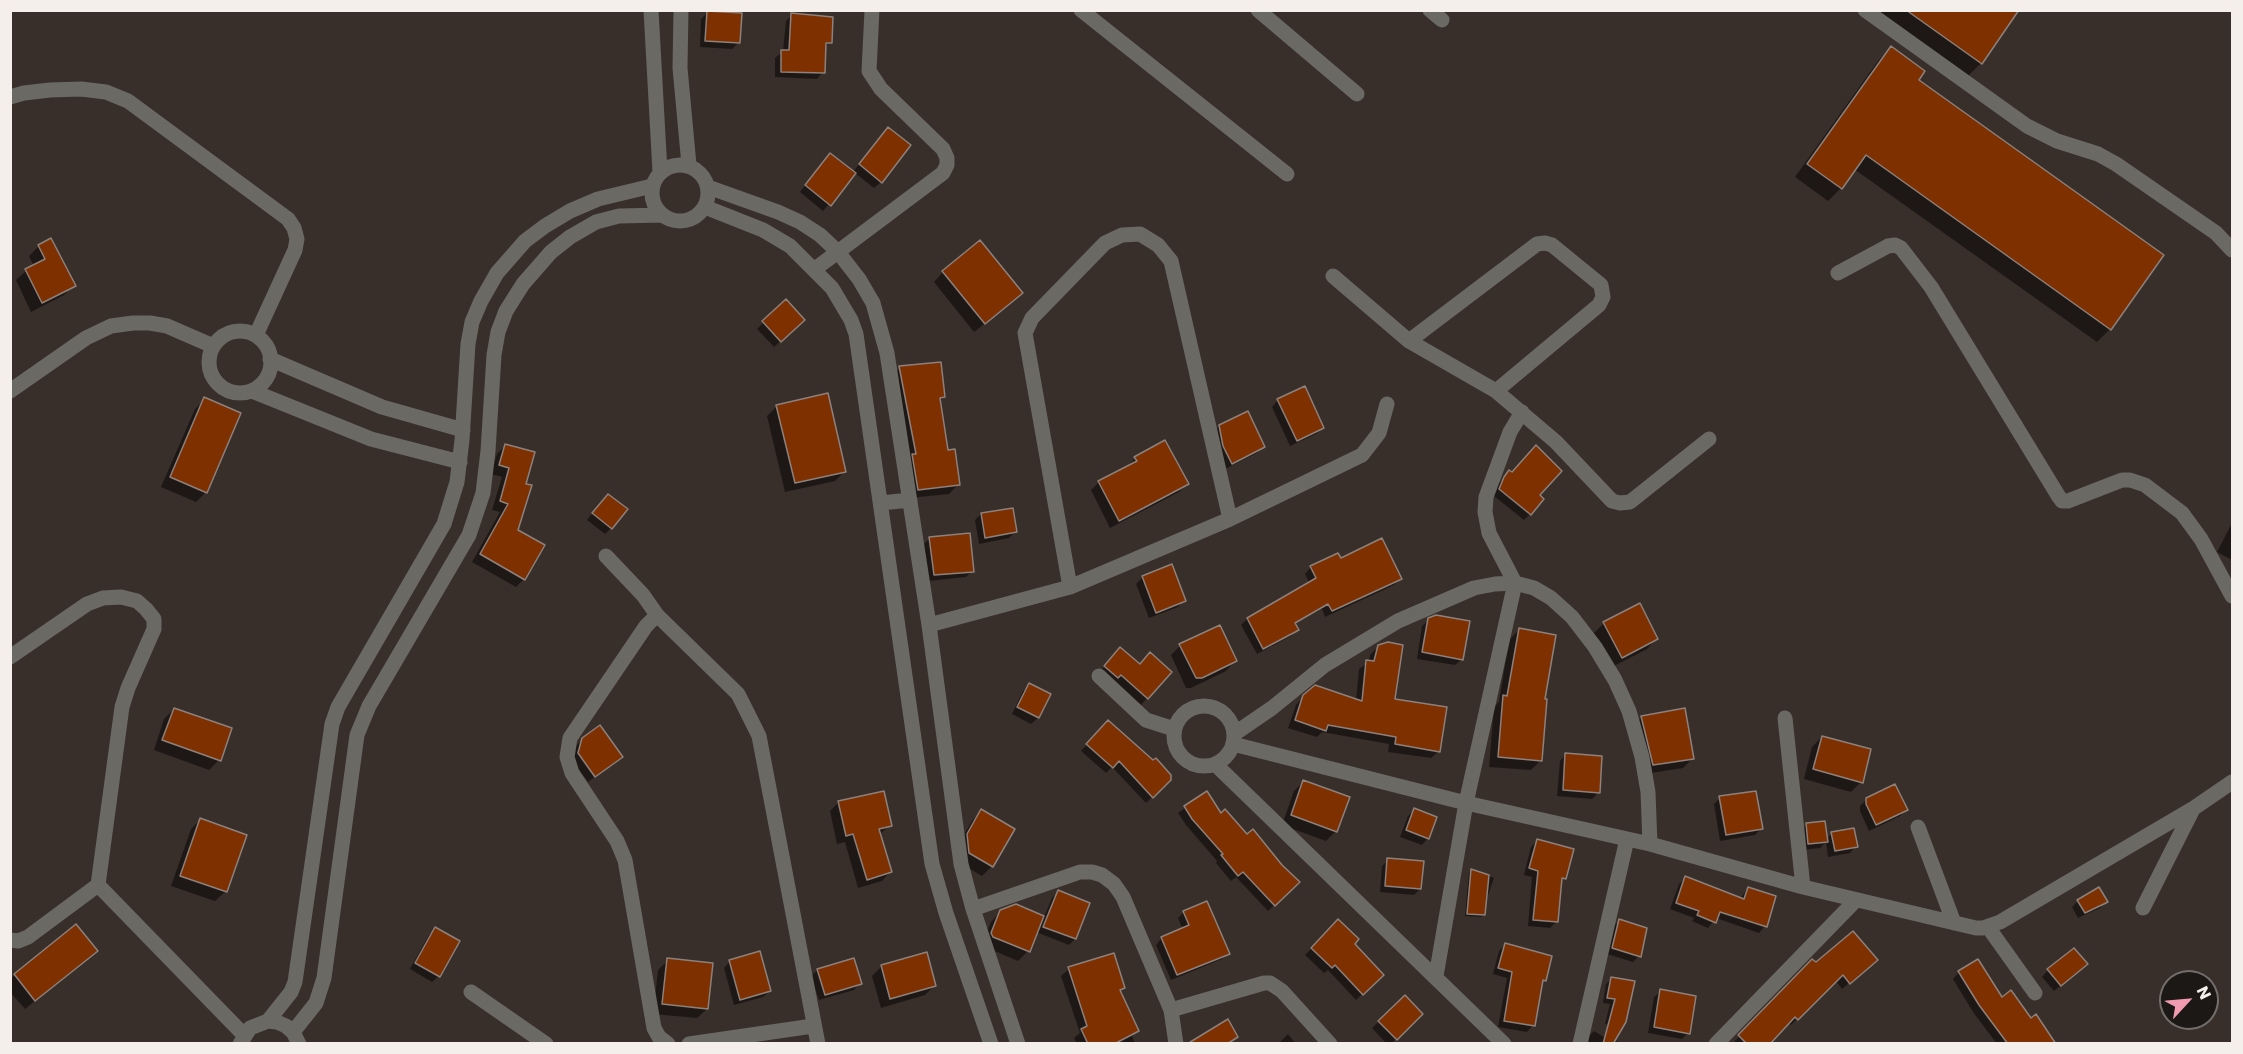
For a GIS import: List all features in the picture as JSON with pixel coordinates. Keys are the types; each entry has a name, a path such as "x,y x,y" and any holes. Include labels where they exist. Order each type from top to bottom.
{"street":[{"path":"651,10 660,172"},
{"path":"681,10 683,112 689,165"},
{"path":"815,269 943,173 947,165 943,149 881,89 871,76 868,65 872,10"},
{"path":"1082,10 1287,174"},
{"path":"1258,10 1357,94"},
{"path":"1865,10 2027,126 2056,141 2098,154 2116,164 2216,233 2232,250"},
{"path":"652,33 680,32"},
{"path":"10,97 50,90 81,89 106,92 128,101 288,219 297,239 295,250 256,335"},
{"path":"98,885 242,1039 250,1028 268,1021 277,1022 296,1038 316,1003 323,985 357,735 369,706 469,535 483,493 494,355 498,333 506,311 523,284 551,252 570,237 596,222 619,216 663,215 678,221 694,218 705,207 708,188 702,174 689,165 674,164 660,172 652,186 653,202 663,215"},
{"path":"268,1021 291,992 295,982 332,724 338,707 444,524 457,482 463,430 468,344 472,321 481,301 497,273 525,241 538,231 598,199 652,186"},
{"path":"708,188 778,212 820,235 838,252 859,279 873,303 887,353 910,500 929,625 955,836 973,909 1018,1044"},
{"path":"705,207 764,230 790,246 815,269 831,288 845,308 856,334 932,864 946,913 991,1044"},
{"path":"1070,587 1025,333 1032,318 1105,243 1122,235 1140,234 1158,245 1171,261 1230,519"},
{"path":"1409,341 1537,244 1552,245 1601,285 1603,297 1599,305 1496,391"},
{"path":"1838,273 1888,246 1895,245 1901,248 1931,287 2062,501 2068,501 2122,480 2145,485 2187,519 2201,539 2232,596"},
{"path":"1333,276 1409,341 1496,391 1556,442 1612,501 1630,502 1709,439"},
{"path":"472,321 498,333"},
{"path":"10,391 86,338 111,326 150,323 167,327 213,346"},
{"path":"237,331 256,335 268,350 270,359 266,378 252,391 243,393 224,389 217,383 208,365 213,346 227,333 237,331"},
{"path":"270,359 381,407 463,430"},
{"path":"252,391 370,440 460,462"},
{"path":"929,625 1070,587 1230,519 1362,455 1379,433 1387,404"},
{"path":"1436,976 1466,803 1515,583 1489,532 1485,512 1486,497 1510,432 1522,412"},
{"path":"881,503 910,500"},
{"path":"606,556 643,595 657,615 738,694 759,736 818,1044"},
{"path":"1234,739 1325,665 1398,621 1474,588 1515,583 1534,588 1551,598 1572,617 1595,647 1615,680 1629,711 1642,757 1648,792 1650,844"},
{"path":"10,657 87,604 103,598 121,597 137,601 154,619 154,629 122,707 98,885 28,938 18,941 10,940"},
{"path":"657,615 646,626 570,738 567,758 572,773 621,849 627,871 654,1028 659,1037 668,1044"},
{"path":"1099,676 1146,720 1174,729"},
{"path":"1211,706 1227,716 1232,724 1234,739 1229,752 1215,764 1197,765 1180,756 1173,738 1174,729 1177,720 1192,707 1211,706"},
{"path":"1785,718 1803,887"},
{"path":"1234,739 1466,803 1650,844 1803,887 1976,928 1988,927 2000,922 2194,808 2232,782"},
{"path":"1215,764 1504,1044"},
{"path":"2143,908 2194,808"},
{"path":"1918,827 1954,923"},
{"path":"1580,1044 1627,839"},
{"path":"973,909 1080,872 1102,875 1114,884 1123,897 1171,1010 1176,1044"},
{"path":"1716,1044 1856,900"},
{"path":"1988,927 2035,993"},
{"path":"1171,1010 1270,983 1282,991 1330,1044"},
{"path":"471,992 546,1044"},
{"path":"689,1044 813,1026"}],"building":[{"path":"1906,10 2019,10 1982,64"},
{"path":"707,11 742,13 740,43 705,41"},
{"path":"791,13 833,17 832,43 826,43 825,73 781,72 781,50 789,50"},
{"path":"1891,46 1925,71 1919,80 2164,255 2111,330 1866,155 1842,189 1807,164"},
{"path":"888,127 911,145 882,183 859,164"},
{"path":"830,153 856,173 831,206 805,185"},
{"path":"51,238 76,286 42,303 25,269 45,259 38,245"},
{"path":"980,240 1023,293 985,324 942,271"},
{"path":"786,299 805,320 781,342 762,321"},
{"path":"941,362 945,397 940,398 948,450 955,449 960,485 918,490 912,454 916,454 899,366"},
{"path":"1305,386 1324,428 1297,441 1277,399"},
{"path":"828,393 846,472 795,483 776,405"},
{"path":"204,397 241,413 207,493 170,477"},
{"path":"1248,411 1265,447 1232,464 1223,446 1219,425"},
{"path":"1165,440 1189,484 1119,521 1098,481 1137,461 1134,457"},
{"path":"505,444 535,452 526,484 532,485 518,530 545,545 525,580 480,554 508,504 500,501 509,468 499,465"},
{"path":"1536,445 1562,471 1540,495 1544,499 1531,515 1499,489 1509,470 1512,472"},
{"path":"608,494 628,509 612,529 592,513"},
{"path":"1013,508 1017,532 985,538 981,513"},
{"path":"970,533 974,572 934,575 929,537"},
{"path":"1382,538 1402,579 1332,611 1328,604 1295,623 1299,630 1263,649 1247,618 1316,578 1310,566 1338,553 1341,558"},
{"path":"1172,564 1186,601 1156,613 1142,576"},
{"path":"1640,603 1658,639 1622,658 1603,622"},
{"path":"1436,615 1470,621 1463,660 1422,652 1428,618"},
{"path":"1220,625 1237,661 1202,678 1196,678 1179,644"},
{"path":"1519,628 1556,635 1545,699 1547,699 1542,761 1498,757 1503,695 1507,696"},
{"path":"1388,642 1403,645 1395,699 1447,707 1440,752 1395,744 1396,737 1328,725 1326,731 1295,720 1303,695 1315,685 1362,701 1366,660 1374,661 1378,645"},
{"path":"1120,647 1140,664 1150,652 1172,672 1148,699 1121,675 1118,678 1104,666"},
{"path":"1029,683 1051,694 1039,718 1017,707"},
{"path":"174,708 232,728 221,761 162,740"},
{"path":"1685,708 1694,759 1653,765 1641,716"},
{"path":"1108,720 1153,760 1156,758 1171,775 1171,780 1153,798 1119,761 1113,768 1086,744"},
{"path":"600,725 623,757 595,777 578,753 582,738"},
{"path":"1822,736 1871,749 1863,783 1813,769"},
{"path":"1565,753 1602,756 1600,793 1563,790"},
{"path":"1303,780 1350,797 1337,832 1291,815"},
{"path":"1895,784 1908,810 1876,825 1866,804 1866,798"},
{"path":"884,791 892,826 879,829 892,872 867,880 853,834 846,836 838,801"},
{"path":"1207,791 1221,813 1225,809 1247,834 1253,829 1282,865 1300,882 1275,906 1243,872 1238,876 1184,806"},
{"path":"1756,791 1763,829 1726,835 1719,796"},
{"path":"1414,808 1437,817 1429,839 1406,830"},
{"path":"981,809 1015,829 993,867 969,853 967,834"},
{"path":"200,818 247,835 227,892 180,876"},
{"path":"1825,821 1828,842 1808,844 1806,823"},
{"path":"1854,828 1858,847 1835,851 1831,832"},
{"path":"1537,839 1574,849 1566,879 1562,878 1558,922 1533,920 1538,871 1529,868"},
{"path":"1387,858 1424,861 1421,889 1385,886"},
{"path":"1471,869 1489,875 1485,915 1467,914"},
{"path":"1685,876 1744,899 1748,887 1776,896 1767,927 1720,912 1716,923 1697,915 1699,911 1676,903"},
{"path":"2099,887 2108,902 2085,913 2077,900"},
{"path":"1058,890 1090,903 1076,939 1043,927"},
{"path":"1207,901 1230,954 1177,975 1161,937 1189,925 1183,911"},
{"path":"1016,904 1044,916 1030,952 993,937 991,933 1000,910"},
{"path":"1338,919 1359,939 1355,944 1384,975 1363,995 1335,965 1332,968 1311,948"},
{"path":"1619,919 1647,928 1641,957 1612,948"},
{"path":"76,924 98,951 35,1001 14,974"},
{"path":"435,927 460,941 440,977 415,963"},
{"path":"1853,931 1878,960 1850,984 1843,975 1798,1020 1795,1017 1770,1044 1747,1044 1738,1035 1812,959 1816,962"},
{"path":"1505,943 1552,956 1546,981 1543,980 1535,1026 1504,1021 1512,972 1498,968"},
{"path":"2074,948 2088,964 2061,986 2047,969"},
{"path":"760,951 771,991 740,1000 729,960"},
{"path":"927,952 936,986 890,999 881,965"},
{"path":"1114,953 1125,988 1120,990 1139,1031 1114,1044 1088,1044 1081,1029 1087,1026 1068,967"},
{"path":"667,958 713,963 708,1009 662,1004"},
{"path":"854,958 862,984 825,995 817,969"},
{"path":"1978,959 2002,997 2011,990 2031,1018 2036,1014 2056,1044 2008,1044 1979,1005 1958,971"},
{"path":"1611,977 1635,981 1626,1022 1613,1044 1603,1044 1615,999 1607,998"},
{"path":"1660,989 1696,996 1690,1034 1654,1027"},
{"path":"1405,995 1423,1014 1397,1040 1378,1021"},
{"path":"1228,1019 1238,1037 1227,1044 1187,1044"}]}
